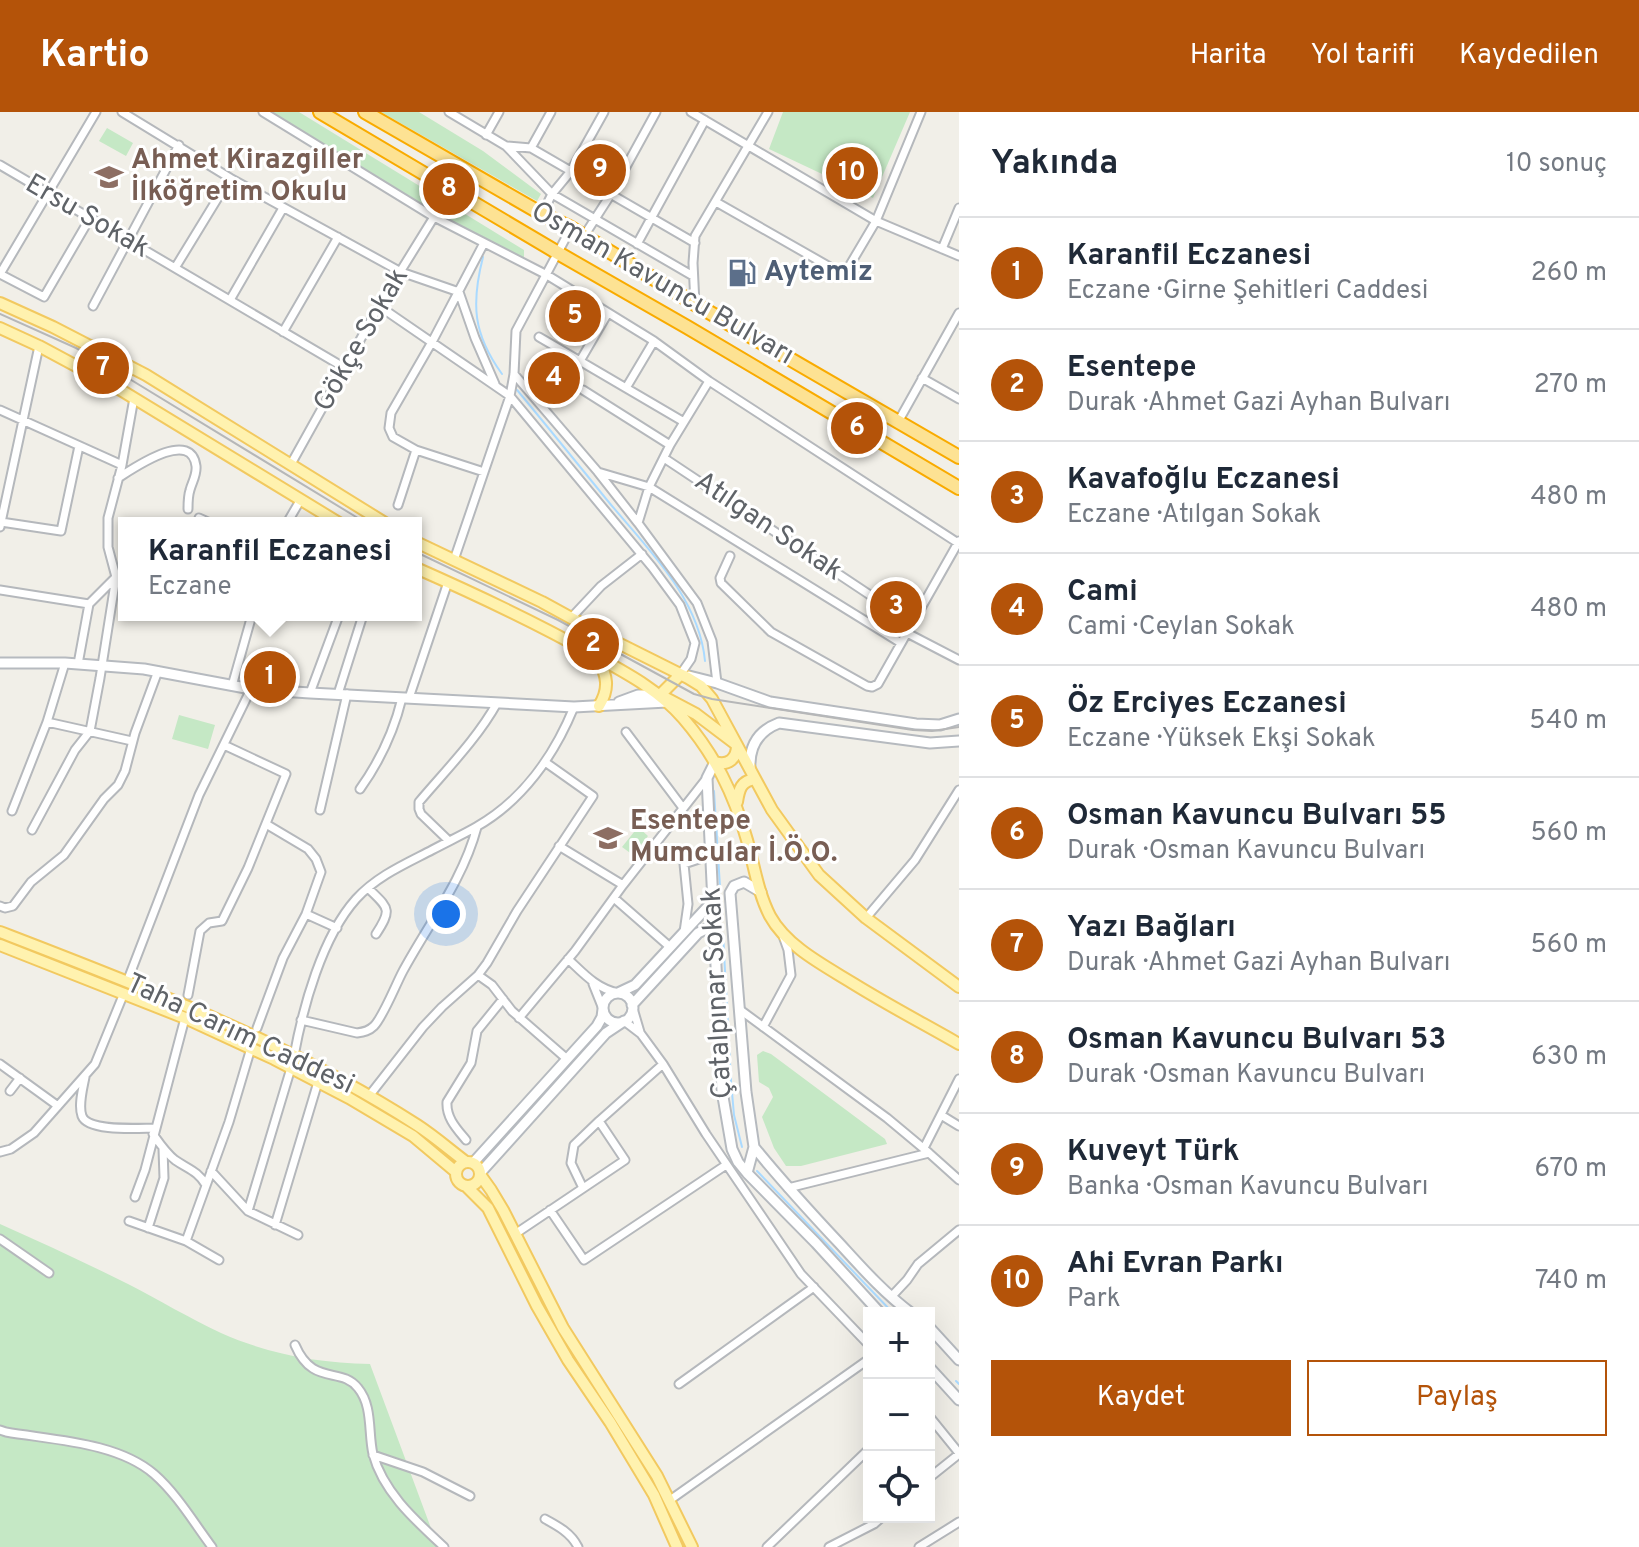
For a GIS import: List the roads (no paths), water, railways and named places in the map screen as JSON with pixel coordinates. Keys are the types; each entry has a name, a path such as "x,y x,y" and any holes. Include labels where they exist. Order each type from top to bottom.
{"highway":[{"name":"Osman Kavuncu Bulvarı","path":"320,112 959,488"},
{"name":"Osman Kavuncu Bulvarı","path":"365,112 571,228 695,304 959,457"}],"main road":[{"path":"0,303 146,375 375,517"},
{"path":"0,328 134,398 330,517"},
{"path":"422,545 542,602 694,682 706,692 772,810 819,875 866,918 959,987"},
{"path":"422,571 537,624 696,714 737,745"},
{"path":"598,658 605,672 607,687 604,706"},
{"path":"664,698 680,675"},
{"path":"664,698 691,728 724,776 761,892 780,930 832,970 959,1044"},
{"path":"715,762 732,760 737,745"},
{"path":"736,806 741,785 755,779"},
{"name":"Taha Carım Caddesi","path":"0,932 126,987 251,1048 293,1062 318,1082 413,1136 456,1172"},
{"name":"Taha Carım Caddesi","path":"0,945 197,1010 293,1062 369,1096 470,1162"},
{"path":"677,1547 654,1495 568,1360 488,1208 459,1183 456,1172 459,1165 470,1162 478,1166 563,1328 657,1476 692,1547"},
{"path":"466,1186 474,1185 481,1174"}],"street":[{"path":"90,218 44,297 0,274 96,112"},
{"path":"122,112 230,178 401,272 459,292"},
{"path":"263,112 434,217 547,275 654,341 709,381 958,542 878,684 867,686 771,632 721,583 720,578 730,556"},
{"path":"449,112 506,146 552,194 693,276"},
{"path":"486,135 499,112"},
{"path":"531,148 551,112"},
{"path":"542,214 552,194 571,171 604,112"},
{"path":"584,236 656,112"},
{"path":"691,112 876,221 959,256"},
{"path":"695,304 695,236 768,112"},
{"path":"716,202 844,275 876,221 921,112"},
{"path":"637,244 705,120"},
{"path":"93,306 179,145"},
{"path":"506,146 531,148 695,243"},
{"name":"Ersu Sokak","path":"0,165 345,368"},
{"name":"Ersu Sokak","path":"175,268 230,178"},
{"path":"230,300 283,208"},
{"path":"942,249 959,208"},
{"name":"Gökçe Sokak","path":"291,464 379,306 434,217"},
{"path":"454,560 510,396 516,331 571,228"},
{"path":"283,332 338,237"},
{"path":"484,243 389,418 393,437 416,450 484,472"},
{"path":"459,292 496,387"},
{"path":"379,306 510,396 642,554 680,605 695,643 691,659 680,675 717,683 770,702 925,725 940,725 959,719"},
{"path":"580,361 608,313"},
{"path":"898,422 959,313"},
{"path":"539,337 684,422"},
{"path":"626,388 654,341"},
{"path":"39,346 0,525 61,531 79,446"},
{"path":"514,374 598,472 697,603 712,641 717,683"},
{"path":"922,378 959,399"},
{"path":"638,523 649,487 670,445 709,381"},
{"path":"583,390 670,445"},
{"path":"118,574 110,557 107,528 134,398"},
{"path":"0,410 122,465"},
{"path":"118,478 171,450 186,451 193,458 197,470 188,495 188,509"},
{"path":"398,505 416,450"},
{"name":"Atılgan Sokak","path":"664,458 912,623"},
{"path":"598,472 649,487 901,643"},
{"path":"290,517 301,499"},
{"path":"571,618 601,586 642,554"},
{"path":"78,664 89,604 118,580"},
{"path":"360,789 384,751 448,582"},
{"path":"32,830 75,750 90,731 118,587"},
{"path":"0,590 89,604"},
{"path":"232,686 250,621"},
{"path":"310,693 337,621"},
{"path":"320,810 343,694 361,621"},
{"path":"907,633 959,660"},
{"path":"0,663 65,663 158,671 251,689 497,703 574,707 604,706 638,695 664,698"},
{"path":"12,811 47,722 65,663"},
{"path":"0,906 13,906 31,882 64,855 104,799 118,785 158,671"},
{"path":"0,1152 11,1149 34,1133 95,1064 199,795 251,689"},
{"path":"449,841 421,814 419,802 474,737 497,703"},
{"path":"248,1211 293,1062 301,1020 318,969 349,907 390,871 477,827 513,799 545,762 561,737 574,707"},
{"path":"47,722 132,741"},
{"path":"750,768 750,756 756,739 779,723 930,743 959,741"},
{"path":"626,732 683,808"},
{"path":"188,995 200,931 205,925 222,921 248,868 286,774 224,745"},
{"path":"369,1096 423,1027 478,975 593,796 545,762"},
{"name":"Çatalpınar Sokak","path":"715,762 707,778 724,1107 732,1149 747,1173 875,1307"},
{"path":"519,1018 707,778"},
{"path":"866,918 915,860 959,790"},
{"path":"257,1028 283,958 306,914 321,872 308,849 266,824"},
{"path":"301,1020 357,1033 366,1032 376,1024 459,876 477,827"},
{"path":"559,846 623,885"},
{"path":"684,932 688,891 684,864 711,855"},
{"name":"Çatalpınar Sokak","path":"754,1147 746,1092 730,893 734,886 744,882 761,892"},
{"path":"368,888 387,911 387,918 376,934"},
{"path":"614,898 670,947"},
{"path":"470,1162 597,1026 602,1017 603,1004 609,996 635,985 713,901"},
{"path":"306,914 337,928"},
{"path":"481,1174 600,1039 631,1015 632,1005 698,933 714,925"},
{"path":"763,1027 791,975 788,950 780,930"},
{"path":"568,959 592,982 627,997 641,1034"},
{"path":"478,975 492,985 519,1018 567,1059"},
{"path":"592,982 604,1014 610,1021 624,1021"},
{"path":"466,1140 450,1119 447,1102 471,1063 477,1031 503,999"},
{"path":"739,1009 927,1151 959,1180"},
{"path":"135,1197 185,1018"},
{"path":"624,1021 641,1034 663,1064 726,1165 801,1274 863,1339"},
{"path":"186,1241 229,1122 251,1048"},
{"path":"0,1064 58,1106"},
{"path":"583,1188 571,1163 574,1145 663,1064"},
{"path":"85,1075 81,1112 85,1121 100,1127 154,1131"},
{"path":"10,1091 20,1078"},
{"path":"927,1151 959,1079"},
{"path":"275,1225 318,1082"},
{"path":"941,1115 959,1126"},
{"path":"515,1234 625,1160 599,1121"},
{"path":"154,1131 163,1149 191,1168 206,1185"},
{"path":"740,1185 747,1173 754,1147"},
{"path":"754,1147 788,1188 904,1307"},
{"path":"148,1228 164,1178 163,1149"},
{"path":"788,1188 927,1151"},
{"path":"550,1210 584,1260 726,1165"},
{"path":"211,1171 248,1211 298,1235"},
{"path":"129,1221 186,1241 219,1260"},
{"path":"891,1297 918,1264 959,1230"},
{"path":"0,1239 49,1273"},
{"path":"679,1384 814,1287"},
{"path":"935,1334 959,1360"},
{"path":"295,1345 308,1366 357,1386 367,1410 378,1471 390,1491 444,1547"},
{"path":"670,1500 863,1363"},
{"path":"935,1374 959,1400"},
{"path":"935,1423 959,1453 935,1473"},
{"path":"0,1430 90,1444 124,1457 152,1473 212,1547"},
{"path":"767,1547 867,1451"},
{"path":"373,1455 423,1472 470,1496"},
{"path":"545,1519 562,1528 578,1547"},
{"path":"919,1547 959,1522"},
{"path":"829,1547 875,1523"}],"waterway":[{"path":"483,257 477,289 477,318 485,345 502,374"},
{"path":"517,390 654,555 682,594 701,638 705,661"},
{"path":"714,791 720,887"},
{"path":"723,934 734,1115 742,1147"},
{"path":"757,1171 887,1307"},
{"path":"956,1381 959,1384"}],"tram line":[{"path":"0,314 105,364 356,517"},
{"path":"422,555 558,620 694,694 913,730 959,727"}],"place":[{"name":"Kuveyt Türk","path":"600,170"},
{"name":"Ahi Evran Parkı","path":"852,173"},
{"name":"Ahmet Kirazgiller İlköğretim Okulu","path":"109,177"},
{"name":"Osman Kavuncu Bulvarı 53","path":"449,189"},
{"name":"Aytemiz","path":"742,273"},
{"name":"Öz Erciyes Eczanesi","path":"575,316"},
{"name":"Yazı Bağları","path":"103,368"},
{"name":"Cami","path":"554,378"},
{"name":"Osman Kavuncu Bulvarı 55","path":"857,428"},
{"name":"Kavafoğlu Eczanesi","path":"896,607"},
{"name":"Esentepe","path":"593,644"},
{"name":"Karanfil Eczanesi","path":"270,677"},
{"name":"Esentepe Mumcular İ.Ö.O.","path":"608,838"}]}
